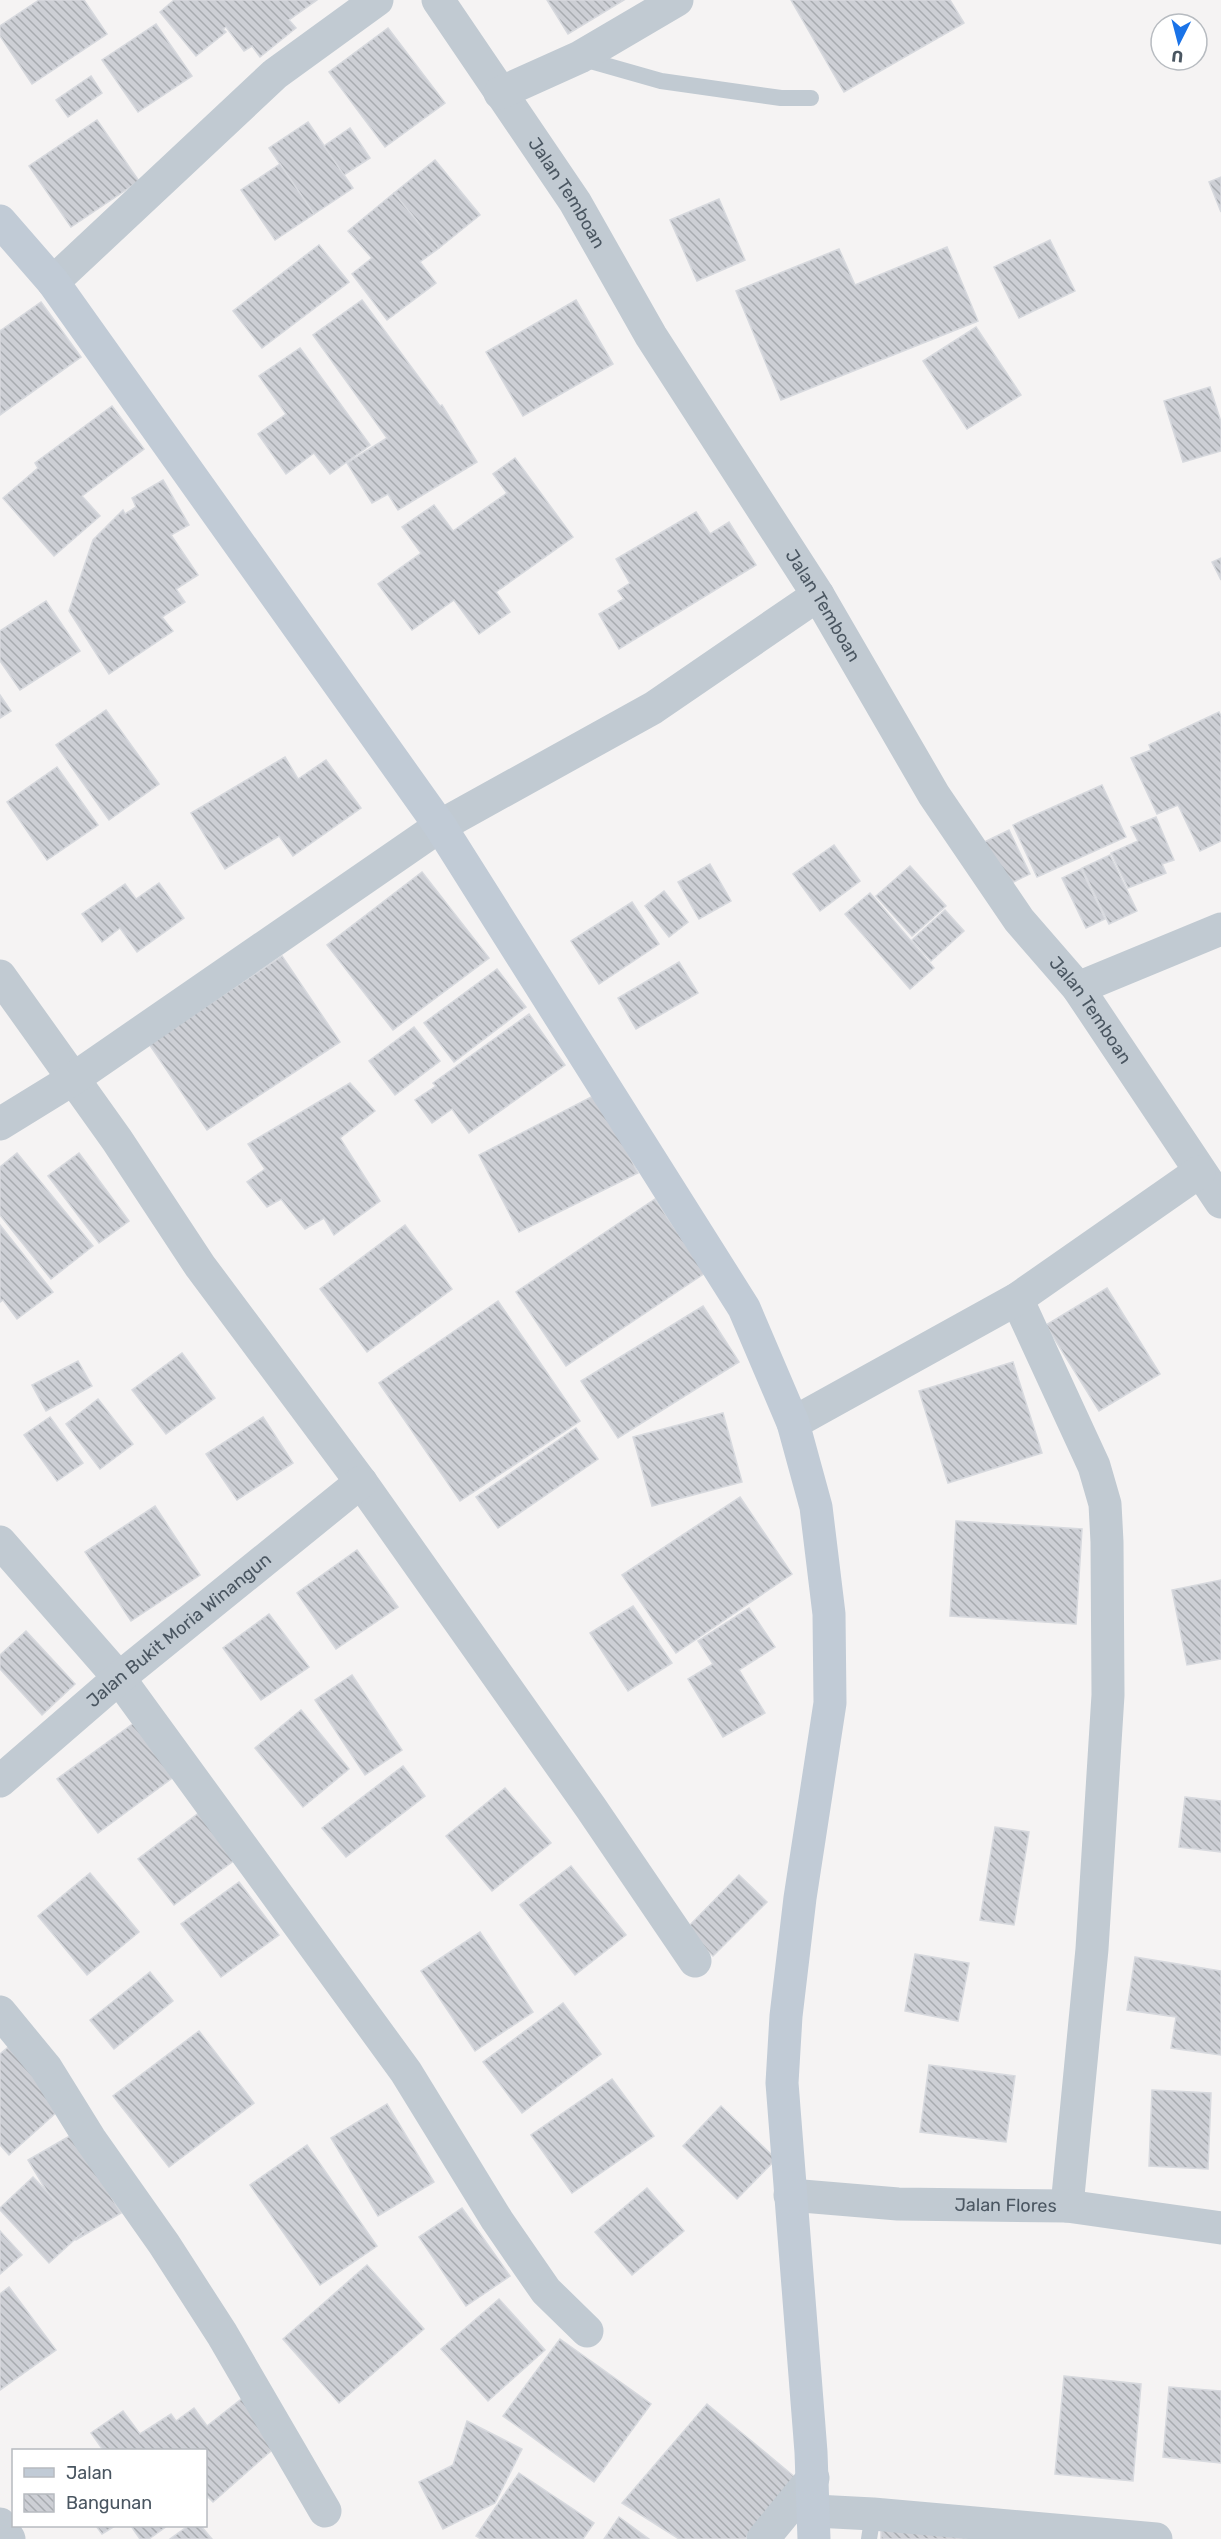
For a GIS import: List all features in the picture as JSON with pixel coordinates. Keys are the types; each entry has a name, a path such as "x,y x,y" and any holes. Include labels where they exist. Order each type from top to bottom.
{"main road":[{"path":"0,221 53,282 440,826 744,1308 793,1423 816,1508 829,1614 830,1703 800,1898 786,2016 782,2083 815,2525"}],"street":[{"path":"53,282 275,74 377,0"},
{"name":"Jalan Temboan","path":"438,0 575,202 657,347 818,595 934,795 1019,920 1078,988 1221,1202"},
{"path":"500,93 580,57 677,0"},
{"path":"0,1124 73,1079 440,826 653,708 818,595"},
{"path":"1078,988 1221,928"},
{"path":"0,976 117,1140 200,1266 361,1482 584,1798 695,1961"},
{"path":"793,1423 1017,1299 1199,1172"},
{"path":"1017,1299 1094,1466 1105,1504 1108,1695 1092,1949 1067,2206"},
{"name":"Jalan Bukit Moria Winangun","path":"0,1781 119,1678 361,1482"},
{"path":"0,1543 119,1678 406,2072 497,2220 546,2291 587,2331"},
{"path":"0,2012 46,2068 90,2139 164,2244 222,2334 325,2511"},
{"name":"Jalan Flores","path":"790,2195 898,2204 1067,2206 1221,2228"},
{"path":"763,2539 813,2478"},
{"path":"0,2524 9,2539"},
{"path":"815,2525 1156,2539"}],"lane":[{"path":"580,57 661,81 780,98 811,98"}],"building":[{"path":"39,0 84,0 107,34 32,84 0,36 0,26"},
{"path":"174,0 317,0 289,20 296,28 260,57 252,46 244,51 226,27 223,29 226,32 196,56 160,12"},
{"path":"547,0 624,0 568,34"},
{"path":"791,0 950,0 964,23 844,92"},
{"path":"156,24 192,76 138,112 102,60"},
{"path":"388,28 445,103 385,147 329,72"},
{"path":"91,76 102,93 68,117 56,100"},
{"path":"97,120 139,181 71,227 29,166"},
{"path":"308,122 353,188 314,214 269,148"},
{"path":"350,128 370,158 344,175 324,146"},
{"path":"435,160 480,215 439,248 394,193"},
{"path":"280,164 314,214 275,240 241,190"},
{"path":"1221,177 1221,212 1209,182"},
{"path":"394,193 439,248 420,262 436,283 387,320 352,274 372,258 348,231"},
{"path":"719,199 745,260 697,281 670,220"},
{"path":"1050,240 1075,291 1019,318 994,267"},
{"path":"319,245 349,282 262,348 233,311"},
{"path":"947,247 978,321 781,400 736,291 839,249 855,285"},
{"path":"362,300 440,406 442,405 477,462 398,510 388,494 372,503 347,463 387,438 313,335"},
{"path":"576,300 613,364 523,416 486,352"},
{"path":"41,302 81,357 0,415 0,331"},
{"path":"976,327 1021,395 967,429 923,361"},
{"path":"300,348 370,445 330,474 314,453 286,474 258,434 286,414 259,376"},
{"path":"1210,387 1221,422 1221,451 1183,462 1164,401"},
{"path":"112,406 144,449 82,496 100,516 54,556 3,498 38,468 35,463"},
{"path":"515,458 573,537 496,592 510,612 479,634 454,600 412,630 378,584 421,553 402,527 434,505 453,531 507,493 493,474"},
{"path":"163,480 189,525 171,535 198,575 176,589 185,602 162,617 173,631 109,674 69,611 93,540 123,510 125,514 136,507 132,498"},
{"path":"696,512 710,534 729,522 756,565 619,649 599,614 624,599 618,591 630,583 616,559"},
{"path":"1221,558 1221,580 1212,562"},
{"path":"46,601 80,651 20,690 0,661 0,631"},
{"path":"0,695 11,711 0,718"},
{"path":"106,710 159,784 109,820 56,745"},
{"path":"1219,712 1221,716 1221,841 1200,851 1178,805 1157,814 1131,758 1151,750 1149,745"},
{"path":"285,757 298,779 326,760 361,808 293,856 279,836 225,869 191,813"},
{"path":"57,767 98,825 47,860 7,802"},
{"path":"1102,785 1126,837 1037,877 1013,825"},
{"path":"1156,817 1174,860 1162,864 1166,873 1128,888 1111,853 1138,841 1131,827"},
{"path":"1009,830 1030,874 1001,888 980,844"},
{"path":"834,845 860,881 820,911 793,874"},
{"path":"1110,855 1137,911 1109,924 1082,868"},
{"path":"710,864 731,901 699,919 678,882"},
{"path":"910,866 946,906 912,936 876,896"},
{"path":"1081,869 1105,919 1086,928 1062,878"},
{"path":"422,872 489,958 393,1030 327,945"},
{"path":"159,883 184,918 137,952 120,928 102,942 82,914 125,884 136,899"},
{"path":"664,891 688,922 669,937 645,906"},
{"path":"870,893 934,968 910,989 845,914"},
{"path":"632,902 659,944 599,984 571,941"},
{"path":"945,910 964,931 931,961 912,940"},
{"path":"282,956 340,1042 207,1130 149,1044"},
{"path":"679,962 698,993 636,1029 618,998"},
{"path":"497,969 526,1007 454,1062 424,1023"},
{"path":"529,1014 565,1065 469,1133 452,1109 432,1123 415,1100 436,1086 433,1083"},
{"path":"414,1027 440,1061 395,1095 369,1061"},
{"path":"350,1083 375,1111 340,1138 380,1201 334,1235 324,1218 305,1229 281,1199 267,1207 247,1182 265,1169 248,1144"},
{"path":"597,1094 638,1173 519,1232 479,1155"},
{"path":"17,1153 93,1246 51,1279 0,1215 0,1167"},
{"path":"79,1153 129,1221 99,1243 48,1176"},
{"path":"655,1199 705,1273 566,1366 516,1292"},
{"path":"0,1225 53,1292 17,1319 3,1300 0,1302"},
{"path":"405,1225 452,1289 367,1352 320,1289"},
{"path":"1107,1288 1160,1374 1099,1411 1046,1325"},
{"path":"498,1301 580,1421 460,1501 379,1383"},
{"path":"703,1306 739,1362 618,1438 581,1381"},
{"path":"182,1353 215,1398 166,1434 132,1390"},
{"path":"78,1361 92,1386 46,1411 32,1385"},
{"path":"1013,1362 1042,1453 948,1483 919,1391"},
{"path":"98,1399 133,1444 100,1469 66,1424"},
{"path":"723,1413 742,1482 652,1506 633,1437"},
{"path":"50,1417 83,1463 57,1481 24,1435"},
{"path":"263,1417 293,1463 237,1500 206,1454"},
{"path":"576,1428 598,1459 498,1528 476,1497"},
{"path":"740,1497 792,1574 676,1653 622,1575"},
{"path":"155,1506 200,1575 131,1621 85,1552"},
{"path":"956,1521 1082,1529 1076,1624 950,1616"},
{"path":"357,1550 398,1607 336,1649 297,1593"},
{"path":"1221,1580 1221,1659 1187,1665 1172,1590"},
{"path":"633,1606 672,1663 628,1691 590,1633"},
{"path":"749,1608 775,1647 739,1670 765,1713 723,1737 688,1679 713,1664 698,1641"},
{"path":"269,1614 309,1667 261,1700 223,1648"},
{"path":"26,1631 75,1684 42,1715 0,1669 0,1655"},
{"path":"352,1675 402,1750 365,1775 315,1700"},
{"path":"301,1710 349,1769 303,1807 255,1748"},
{"path":"138,1720 179,1773 98,1833 57,1779"},
{"path":"403,1766 425,1796 346,1857 322,1828"},
{"path":"505,1788 551,1843 492,1891 446,1836"},
{"path":"1185,1797 1221,1801 1221,1852 1179,1847"},
{"path":"200,1812 236,1859 174,1905 138,1859"},
{"path":"995,1827 1029,1832 1014,1925 980,1920"},
{"path":"571,1866 626,1935 575,1975 520,1905"},
{"path":"90,1873 139,1932 87,1975 38,1916"},
{"path":"739,1875 767,1902 713,1956 686,1929"},
{"path":"239,1882 279,1935 221,1977 181,1924"},
{"path":"480,1932 533,2012 475,2051 421,1971"},
{"path":"915,1954 969,1963 958,2021 905,2011"},
{"path":"1135,1957 1221,1971 1221,2055 1171,2048 1176,2017 1127,2010"},
{"path":"150,1972 173,2001 114,2049 90,2020"},
{"path":"563,2003 601,2054 522,2113 483,2062"},
{"path":"199,2031 254,2103 169,2167 113,2096"},
{"path":"13,2043 67,2103 9,2155 0,2145 0,2054"},
{"path":"929,2065 1015,2076 1006,2142 920,2132"},
{"path":"612,2079 654,2136 572,2193 531,2135"},
{"path":"1152,2090 1211,2093 1208,2169 1149,2166"},
{"path":"387,2104 434,2182 378,2216 331,2138"},
{"path":"721,2106 776,2159 737,2199 683,2146"},
{"path":"73,2134 121,2213 76,2240 28,2160"},
{"path":"307,2145 377,2246 320,2285 250,2185"},
{"path":"33,2177 84,2231 49,2263 0,2210"},
{"path":"647,2188 684,2231 632,2275 595,2232"},
{"path":"462,2208 510,2276 466,2306 419,2237"},
{"path":"0,2231 22,2255 0,2274"},
{"path":"367,2265 424,2329 339,2403 283,2339"},
{"path":"9,2287 56,2350 0,2390 0,2294"},
{"path":"499,2299 545,2350 488,2401 441,2349"},
{"path":"560,2339 651,2404 594,2482 503,2416"},
{"path":"1064,2376 1141,2384 1133,2481 1055,2474"},
{"path":"1169,2387 1221,2391 1221,2463 1163,2457"},
{"path":"244,2397 272,2450 213,2502 207,2496 207,2449 102,2449 91,2433 123,2411 140,2434 171,2414 176,2421 194,2408 207,2426"},
{"path":"707,2404 796,2478 745,2539 679,2539 622,2503"},
{"path":"467,2421 522,2449 495,2503 443,2529 419,2482 453,2465"},
{"path":"519,2473 594,2523 583,2539 481,2539 476,2536"},
{"path":"619,2517 649,2539 604,2539"},
{"path":"97,2527 113,2527 102,2534"},
{"path":"132,2527 166,2527 149,2539 140,2539"},
{"path":"187,2527 202,2527 212,2539 170,2539"},
{"path":"881,2527 1038,2539 881,2539"}]}
